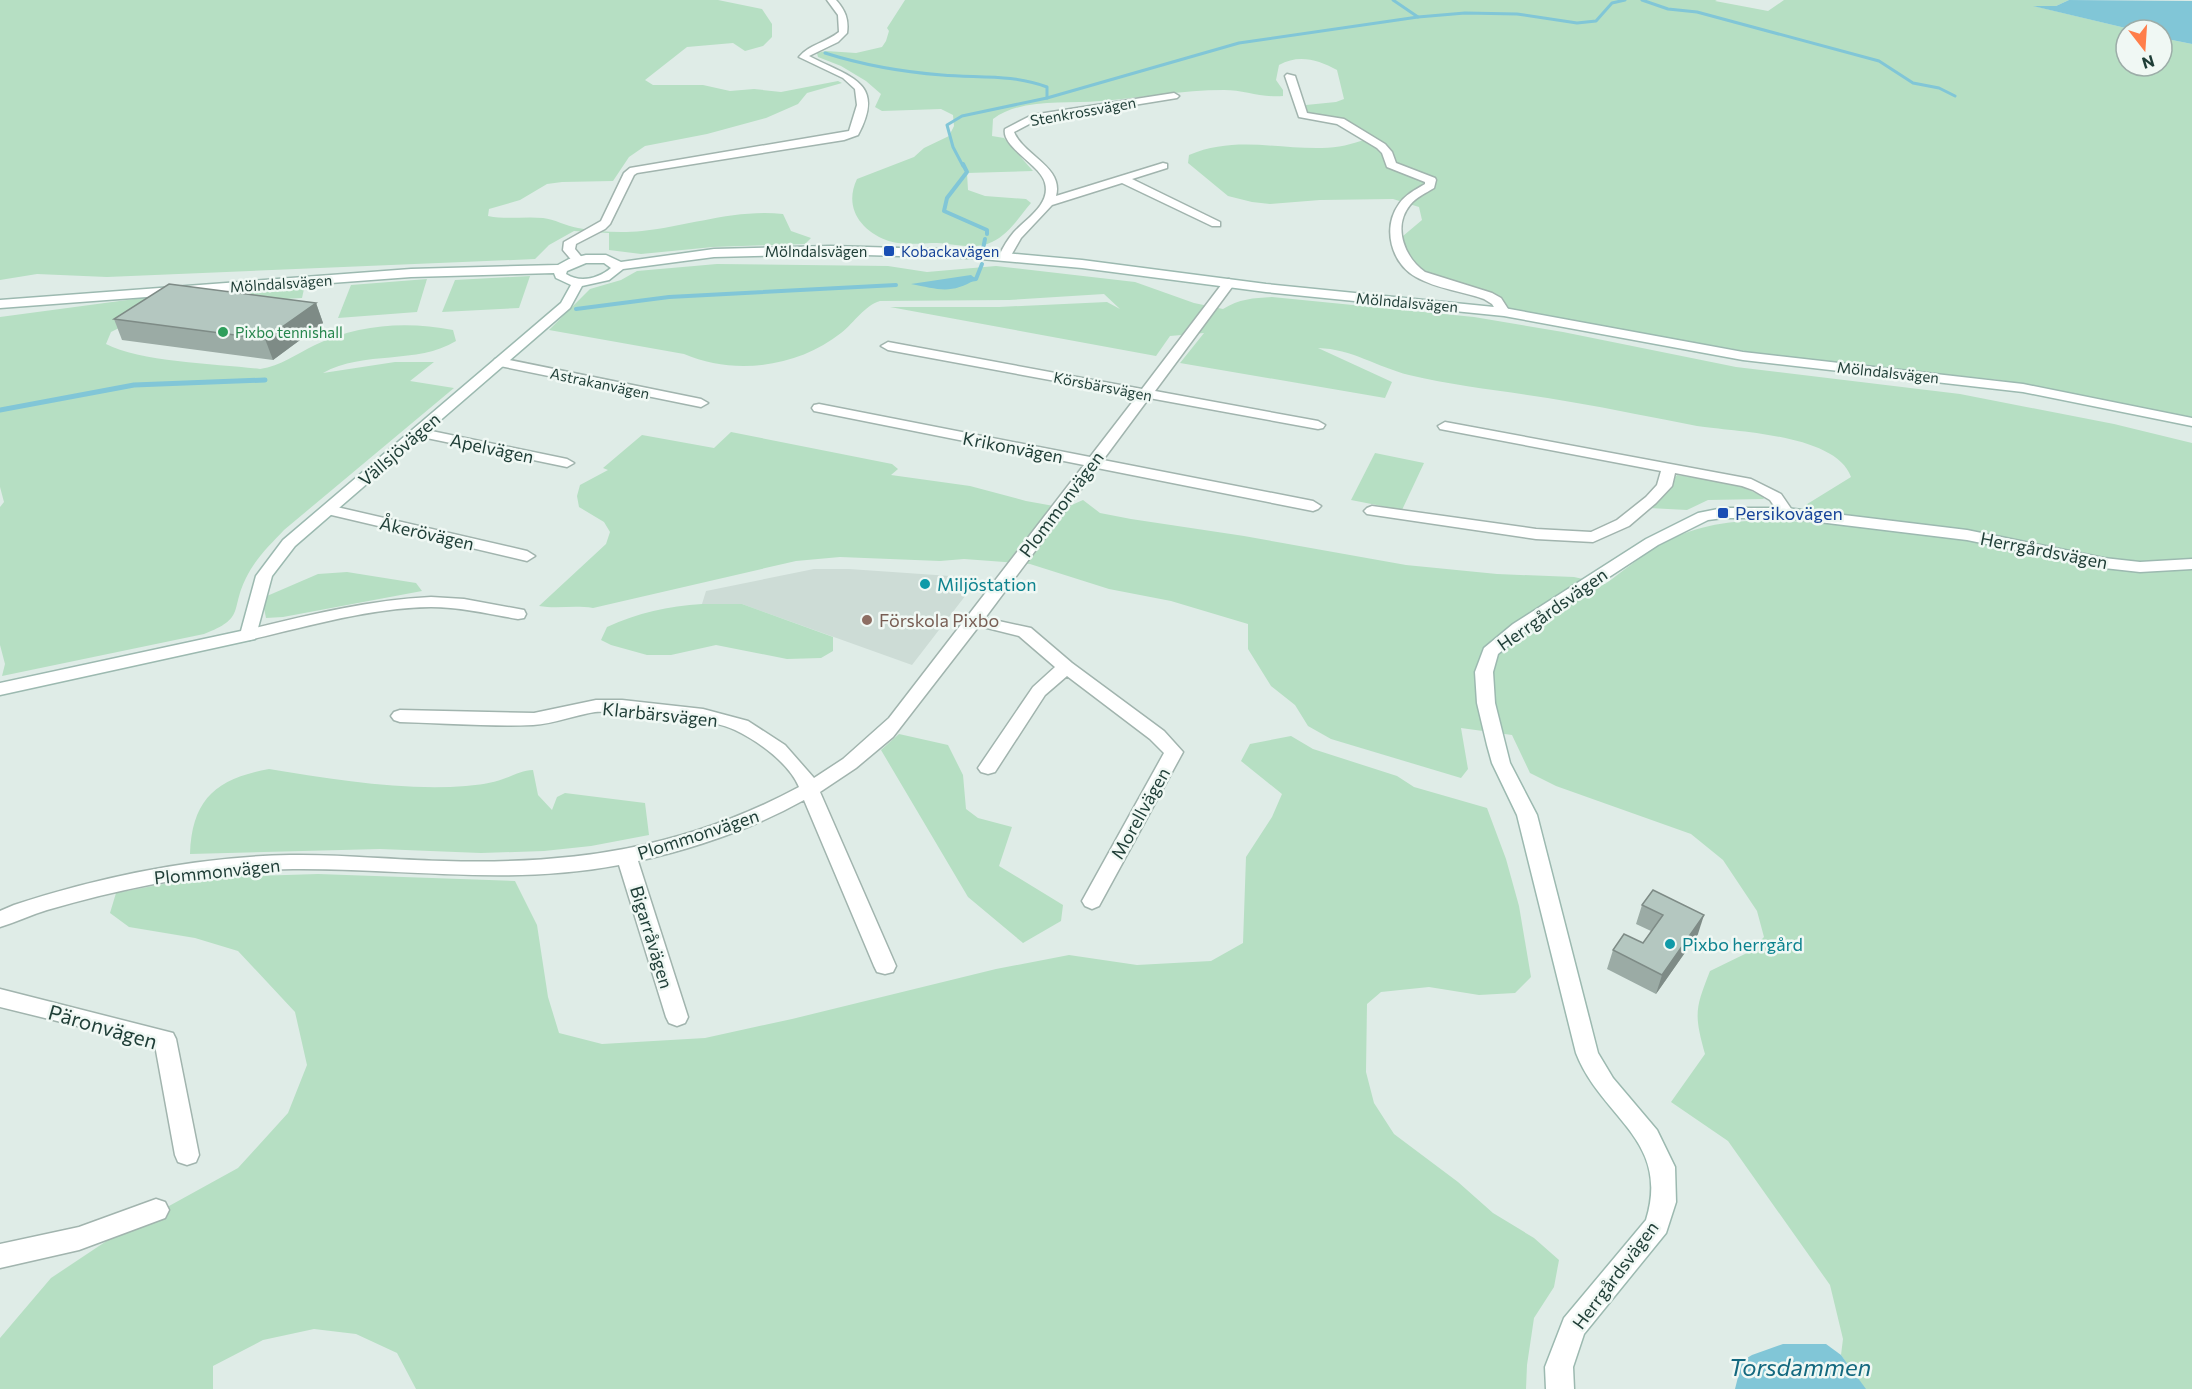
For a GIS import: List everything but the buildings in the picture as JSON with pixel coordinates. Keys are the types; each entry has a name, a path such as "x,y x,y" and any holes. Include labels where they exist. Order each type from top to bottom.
{"street":[{"path":"578,260 569,250 570,242 601,227 629,173 633,170 844,137 854,133 864,93 850,78 804,57 843,33 843,18 831,0"},
{"path":"1290,76 1303,115 1340,121 1381,146 1387,152 1391,165 1431,180 1430,186 1404,205 1398,219 1397,244 1405,264 1422,276 1488,296 1497,301 1504,312"},
{"name":"Stenkrossvägen","path":"1049,202 1051,184 1046,173 1013,140 1009,131 1032,118 1174,96"},
{"path":"1005,256 1017,236 1049,202 1163,166"},
{"path":"1123,179 1216,224"},
{"name":"Mölndalsvägen","path":"617,266 686,255 745,252 855,250 1005,256 1132,269 1228,283 1504,312 1743,356 2023,388 2192,422"},
{"path":"603,258 612,261 617,266 616,271 606,277 579,282 560,275 561,269 578,260 603,258"},
{"name":"Mölndalsvägen","path":"0,304 411,273 561,269"},
{"name":"Vällsjövägen","path":"249,635 264,576 289,543 566,305 579,282"},
{"name":"Plommonvägen","path":"0,919 55,900 130,881 207,868 291,862 466,869 573,865 627,856 713,833 767,812 810,790 853,762 884,735 917,696 1228,283"},
{"name":"Körsbärsvägen","path":"888,346 1318,425"},
{"name":"Astrakanvägen","path":"500,362 701,404"},
{"name":"Krikonvägen","path":"819,408 1313,506"},
{"path":"1445,426 1724,477 1760,487 1780,500 1786,513"},
{"name":"Apelvägen","path":"417,432 567,463"},
{"path":"1372,512 1536,534 1593,537 1623,523 1651,500 1664,486 1669,468"},
{"name":"Åkerövägen","path":"328,510 527,556"},
{"name":"Herrgårdsvägen","path":"1560,1389 1559,1367 1573,1327 1657,1225 1664,1202 1664,1167 1649,1137 1605,1085 1593,1068 1587,1053 1527,815 1501,763 1496,745 1486,703 1484,672 1490,651 1519,628 1652,542 1704,516 1723,513 1786,513 1966,535 2103,563 2140,567 2192,564"},
{"path":"0,689 377,606 406,603 458,603 518,614"},
{"name":"Morellvägen","path":"974,620 1025,633 1157,735 1174,752 1092,901"},
{"path":"988,768 1038,691 1066,666"},
{"name":"Klarbärsvägen","path":"400,716 534,719 596,706 622,706 703,715 741,725 777,749 804,777 885,966"},
{"name":"Bigarråvägen","path":"627,856 677,1017"},
{"name":"Päronvägen","path":"0,998 165,1039 187,1155"},
{"path":"0,1256 34,1251 92,1236 156,1210"}],"shaded area":[{"name":"Förskola Pixbo","path":"814,569 849,569 979,578 912,665 742,604 702,604 706,591"}],"green space":[{"path":"0,0 718,0 762,9 772,24 772,37 763,46 745,51 733,43 687,47 645,80 653,85 703,85 730,91 754,89 781,92 838,81 842,83 807,93 798,104 766,118 707,134 645,146 629,157 613,181 547,184 520,200 489,209 488,216 543,218 574,227 626,232 660,229 747,214 783,214 791,231 811,238 805,244 713,247 641,254 609,250 609,233 574,231 549,245 535,259 107,277 37,274 0,280"},
{"path":"905,0 1717,0 1715,1 1768,11 1784,0 2069,0 2056,6 2034,6 2114,25 2114,78 2174,78 2174,40 2192,44 2192,417 2000,380 1778,357 1509,309 1489,292 1438,280 1423,274 1416,267 1401,248 1403,236 1422,220 1419,207 1393,199 1320,200 1270,204 1228,196 1188,163 1189,155 1222,146 1328,148 1367,139 1352,129 1303,113 1303,107 1306,105 1344,99 1337,70 1323,63 1301,59 1279,65 1276,80 1283,90 1283,96 1231,90 1208,90 1100,101 1044,103 1004,112 993,119 992,136 1004,138 1033,171 967,173 968,190 985,196 1026,199 1031,203 1013,225 998,239 979,246 892,242 868,230 856,216 852,198 857,179 914,157 924,148 949,136 954,126 953,115 941,109 882,111 875,107 881,94 866,81 841,66 818,57 817,53 826,51 856,53 882,47 889,31 887,28"},
{"path":"717,264 888,266 927,272 996,266 1135,282 1194,303 1223,309 1246,300 1272,297 1474,317 1563,332 1736,367 1960,394 2114,424 2192,443 2192,1389 1865,1389 1841,1355 1843,1339 1830,1285 1728,1141 1671,1102 1705,1054 1699,1030 1698,1012 1701,994 1710,971 1749,952 1764,937 1757,911 1723,860 1691,834 1556,786 1530,773 1512,735 1461,728 1468,769 1461,778 1331,739 1308,726 1295,705 1271,686 1248,649 1248,624 1171,601 1109,589 1030,564 964,559 940,561 840,557 796,561 593,608 539,606 606,544 610,532 604,522 579,507 577,496 580,485 608,470 603,468 642,435 714,448 731,432 892,464 898,469 891,475 970,486 1026,501 1065,508 1083,500 1100,513 1406,565 1497,574 1574,577 1605,584 1657,546 1682,534 1734,522 1805,522 1804,506 1851,477 1842,463 1826,452 1783,438 1697,426 1429,379 1397,372 1330,349 1318,348 1392,382 1385,398 1180,363 1204,333 1170,336 1156,356 890,307 999,307 1107,302 1120,309 1104,294 1009,300 880,301 864,310 841,333 806,354 766,364 745,366 724,365 684,354 549,330 590,289 621,280 637,271"},
{"path":"530,276 519,308 442,312 455,280"},
{"path":"427,279 417,312 338,318 351,285"},
{"path":"270,285 304,289 302,298 163,306 111,332 106,344 120,350 159,359 260,369 282,362 315,345 348,333 383,326 436,327 453,330 456,341 425,353 356,362 323,373 395,362 434,362 410,381 454,388 284,530 263,552 250,571 241,589 235,612 226,623 204,634 2,676 5,664 0,645 0,507 4,502 0,487 0,317 187,292"},
{"path":"1375,453 1424,463 1402,510 1351,500"},
{"path":"1677,475 1736,484 1764,499 1708,500 1687,510 1649,508"},
{"path":"347,572 416,583 422,591 283,617 266,618 264,608 267,596 318,574"},
{"path":"702,604 742,604 833,637 833,651 821,658 787,659 716,645 671,655 647,655 601,640 607,627 630,618 665,608"},
{"path":"899,734 948,745 963,775 966,809 978,818 1012,827 999,866 1063,905 1061,921 1023,943 968,897 881,750"},
{"path":"1291,736 1313,749 1397,776 1414,787 1487,808 1506,859 1519,906 1531,977 1515,993 1479,995 1429,987 1381,992 1367,1004 1366,1072 1374,1103 1394,1134 1458,1182 1493,1213 1534,1238 1559,1260 1554,1287 1534,1318 1526,1389 416,1389 397,1353 356,1334 314,1329 263,1340 213,1366 213,1389 0,1389 0,1338 51,1278 111,1238 238,1168 288,1113 307,1065 295,1012 238,951 195,938 129,927 110,913 116,893 195,878 318,874 515,881 537,925 548,997 559,1033 602,1044 705,1038 996,969 1069,955 1137,965 1211,961 1243,943 1246,857 1272,817 1282,794 1241,761 1250,744"},
{"path":"269,769 317,777 417,787 485,784 533,770 538,795 552,810 557,797 565,793 645,803 649,835 591,846 544,851 481,853 380,849 190,854 196,819 210,795 235,779"}],"water":[{"path":"2069,0 2192,1 2192,44 2174,40 2174,18 2114,18 2114,25 2033,6 2056,6"},
{"path":"971,275 976,279 952,289 937,289 911,284"},
{"name":"Torsdammen","path":"1783,1344 1826,1344 1841,1355 1866,1389 1735,1389 1742,1361"}],"waterway":[{"path":"1393,0 1418,17"},
{"path":"1418,17 1465,13 1517,14 1577,23 1596,21 1612,3 1625,0"},
{"path":"1642,0 1668,9 1697,12 1879,61 1913,83 1939,88 1955,96"},
{"path":"1047,98 1239,43 1418,17"},
{"path":"825,53 913,72 1021,80 1047,87 1047,98"},
{"path":"963,166 953,147 947,125 962,116 1047,98"},
{"path":"963,164 967,172 947,198 944,211 987,230 987,234"},
{"path":"983,249 985,239"},
{"path":"969,280 976,279 982,264"},
{"path":"576,309 669,297 896,285"},
{"path":"0,410 134,385 265,380"}],"place":[{"name":"Kobackavägen","path":"889,251"},
{"name":"Pixbo tennishall","path":"223,332"},
{"name":"Persikovägen","path":"1723,513"},
{"name":"Miljöstation","path":"925,584"},
{"name":"Förskola Pixbo","path":"867,620"},
{"name":"Pixbo herrgård","path":"1670,944"}]}
